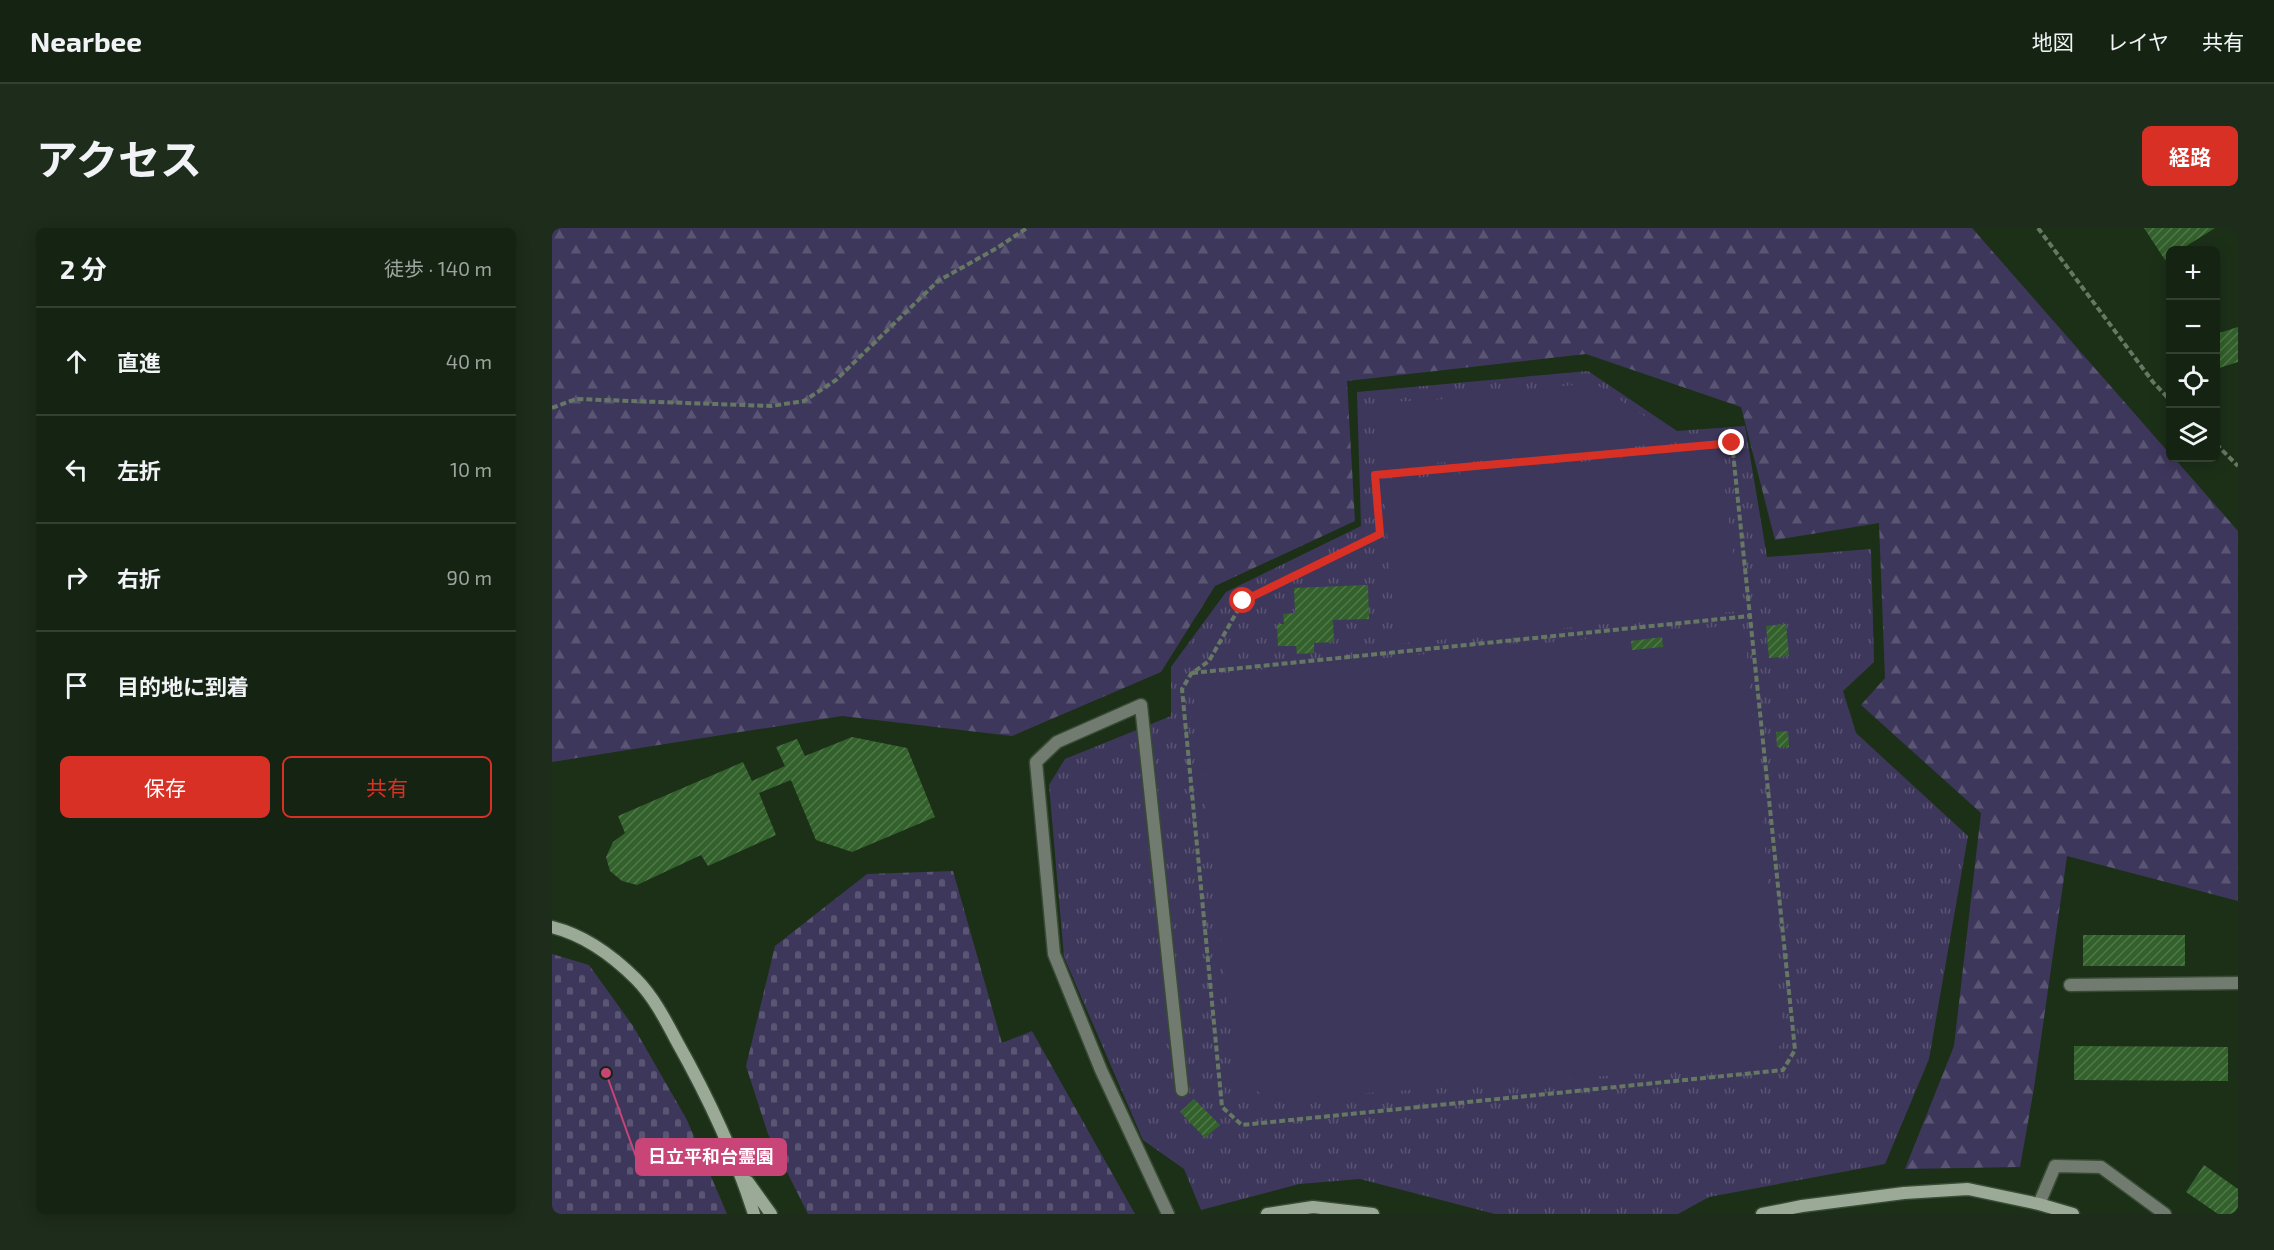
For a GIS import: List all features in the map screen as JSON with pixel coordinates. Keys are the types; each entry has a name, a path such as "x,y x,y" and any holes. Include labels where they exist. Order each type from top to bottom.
{"street":[{"path":"1168,1214 1101,1070 1054,954 1036,762 1056,742 1141,705 1182,1090"},
{"path":"552,927 602,950 637,980 659,1008 692,1068 740,1172 754,1214"},
{"path":"2070,985 2238,983"},
{"path":"2039,1204 2055,1166 2101,1167 2165,1214"},
{"path":"740,1172 771,1214"},
{"path":"1762,1214 1802,1206 1904,1193 1968,1189 2039,1204 2073,1214"},
{"path":"1267,1214 1313,1207 1348,1209 1373,1214"}],"path":[{"path":"552,408 576,399 771,406 804,401 836,380 938,281 997,248 1027,228"},
{"path":"2038,228 2152,382 2166,396"},
{"path":"1732,443 1795,1050 1783,1070 1242,1125 1222,1107 1182,689 1191,674 1209,661 1243,601 1380,534 1375,475 1732,443"},
{"path":"2220,448 2238,466"},
{"path":"1191,674 1750,616"}],"green space":[{"path":"552,228 1972,228 2166,449 2166,462 2178,462 2238,531 2238,901 2067,856 2034,1088 2020,1167 1905,1169 1954,1046 1981,813 1861,705 1885,678 1879,523 1775,540 1741,407 1586,354 1347,381 1355,521 1215,586 1161,672 1012,736 842,716 552,762"},
{"path":"1588,371 1677,431 1745,426 1767,557 1871,549 1874,662 1843,691 1856,733 1968,836 1929,1059 1885,1164 1709,1197 1678,1214 1495,1214 1360,1179 1299,1184 1201,1210 1184,1169 1143,1140 1064,957 1049,785 1065,759 1171,716 1171,667 1226,592 1361,526 1357,392"},
{"path":"1594,383 1667,431 1670,443 1455,463 1453,397"},
{"path":"1448,399 1451,462 1377,465 1374,403"},
{"path":"1720,449 1740,611 1396,644 1383,481"},
{"path":"1727,626 1745,635 1783,1040 1769,1064 1270,1100 1236,1076 1194,697 1205,675"},
{"path":"953,871 1002,1043 1032,1031 1135,1214 808,1214 768,1134 746,1066 775,946 867,874"},
{"path":"552,954 589,965 633,1026 687,1120 727,1214 552,1214"}],"building":[{"path":"2144,228 2215,228 2186,246 2166,246 2165,260"},
{"path":"2238,327 2238,362 2220,368 2220,354 2220,333"},
{"path":"1368,585 1369,619 1333,620 1334,642 1314,643 1314,653 1297,654 1296,646 1278,646 1277,624 1284,624 1283,614 1295,613 1294,588"},
{"path":"1786,624 1789,656 1769,658 1766,626"},
{"path":"1662,637 1663,647 1632,650 1631,641"},
{"path":"1788,731 1789,747 1777,747 1776,732"},
{"path":"852,737 907,748 935,817 852,852 816,840 791,780 759,793 776,835 708,866 701,855 637,885 622,881 610,871 606,857 613,842 625,833 618,816 743,762 752,781 785,766 776,747 797,739 805,756"},
{"path":"2083,935 2185,935 2185,966 2083,966"},
{"path":"2074,1046 2228,1047 2228,1081 2074,1080"},
{"path":"1194,1099 1220,1125 1205,1138 1180,1112"},
{"path":"2204,1165 2238,1189 2238,1214 2218,1214 2186,1192"}],"place":[{"name":"日立平和台霊園","path":"606,1073"}],"route":[{"path":"1243,601 1380,534 1375,475 1732,443"}]}
